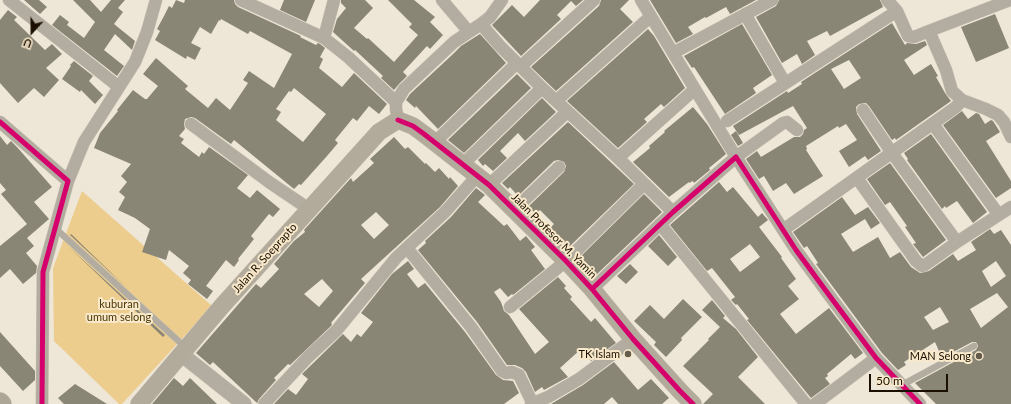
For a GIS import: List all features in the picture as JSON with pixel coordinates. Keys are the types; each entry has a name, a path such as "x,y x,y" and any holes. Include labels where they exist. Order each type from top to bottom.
{"main road":[{"name":"Jalan Profesor M. Yamin","path":"398,120 413,126 483,180 566,261 592,289 633,339 680,392 693,404"},
{"name":"Jalan R. Soeprapto","path":"138,404 222,306 309,209 380,132 398,120"}],"street":[{"path":"9,0 119,87"},
{"path":"42,404 42,272 57,230 68,181 84,142 119,87 141,48 156,0"},
{"path":"241,0 324,38 348,57 396,102"},
{"path":"324,38 334,0"},
{"path":"442,0 469,32"},
{"path":"435,142 519,64 594,0"},
{"path":"641,0 696,88 736,157 783,230 876,358 920,404"},
{"path":"673,53 749,8 772,0"},
{"path":"887,0 897,11 908,36 914,37 1010,0"},
{"path":"398,120 396,102 404,89 454,42 490,17 497,2"},
{"path":"749,8 785,83"},
{"path":"727,121 897,11"},
{"path":"556,101 650,16"},
{"path":"482,24 499,45 542,88 618,158 673,212"},
{"path":"929,30 946,70 952,91 962,100 998,115 1004,122 1011,137"},
{"path":"463,164 542,88"},
{"path":"618,158 696,88"},
{"path":"783,230 933,124 956,107 962,100"},
{"path":"863,110 892,153 957,242"},
{"path":"264,404 308,357 336,331 396,258 483,180 568,112"},
{"path":"0,122 68,181"},
{"path":"592,289 673,212 736,157 783,123 787,122 797,130"},
{"path":"191,124 269,182 309,209"},
{"path":"933,124 999,215"},
{"path":"514,210 559,167"},
{"path":"856,178 919,264 925,265 957,242 1011,208"},
{"path":"510,307 566,261 644,184"},
{"path":"660,224 806,404"},
{"path":"407,248 471,327 502,370 506,373 512,372 518,375 532,404 548,397 579,379 633,339"},
{"path":"184,351 244,404"},
{"path":"815,404 876,358"}],"lane":[{"path":"57,230 184,351"},
{"path":"902,385 974,346"}],"green space":[{"name":"kuburan umum selong","path":"82,191 212,306 122,404 119,404 54,341 53,268"}],"building":[{"path":"24,0 39,0 47,7 40,14"},
{"path":"73,0 90,0 101,12 111,0 125,0 118,8 123,12 114,24 135,41 132,50 115,34 104,50 124,66 117,76 52,25 60,15 69,22 67,25 84,38 95,22"},
{"path":"176,0 184,3 185,0 234,0 238,7 301,36 300,37 316,45 318,43 320,44 325,48 320,57 323,59 319,68 342,87 354,73 387,104 379,114 369,106 357,121 353,118 335,140 338,143 301,185 299,184 294,189 234,140 231,144 195,118 191,117 185,119 185,129 179,136 184,139 181,143 199,157 202,152 204,154 209,147 248,175 237,188 250,198 257,190 280,209 273,217 269,214 251,236 254,239 238,259 239,260 234,267 226,260 206,286 213,291 207,299 188,284 191,280 183,273 189,266 169,250 166,260 142,252 150,229 135,218 118,210 125,197 119,192 127,182 121,176 131,164 94,148 100,133 133,90 147,99 158,86 143,74 156,58 188,86 185,89 208,108 216,98 230,110 248,83 243,80 249,71 274,88 292,54 250,31 248,34 221,19 211,34 200,27 191,43 201,48 195,60 187,56 186,59 155,40 160,31 157,29 169,6 172,8","holes":["294,88 326,114 303,142 276,120 281,112 276,109 289,91 291,92"]},
{"path":"284,0 315,0 306,22 280,10"},
{"path":"341,0 365,0 373,8 354,28 367,39 368,38 394,62 418,35 409,27 412,24 388,0 414,0 435,17 430,22 443,35 430,49 427,46 403,72 407,76 394,90 381,78 383,76 333,32 337,19 346,8 341,3"},
{"path":"540,0 583,0 576,6 571,1 557,15 561,19 521,56 492,25 512,5 524,17"},
{"path":"601,0 629,0 620,9 633,22 556,91 531,67 599,6"},
{"path":"650,0 756,0 730,14 726,7 706,18 705,17 688,27 693,34 676,43"},
{"path":"779,0 880,0 883,7 830,36 827,31 807,41 815,55 802,64 797,54 782,63 756,17 776,6"},
{"path":"8,10 17,17 14,20 45,50 52,44 62,54 46,68 59,80 44,97 34,88 18,103 0,83 0,20"},
{"path":"995,14 1009,48 976,62 961,27"},
{"path":"892,23 905,45 907,43 916,44 925,41 927,45 904,60 914,75 931,64 938,76 936,77 951,101 896,140 895,138 892,140 866,103 859,104 856,107 857,114 881,151 868,160 865,156 849,167 839,151 857,140 846,124 839,128 838,126 806,146 806,150 823,176 794,194 786,183 773,191 764,176 759,179 746,159 757,151 761,157 794,137 800,137 807,128 793,106 739,135 733,126 787,91 788,93 802,84 801,82","holes":["849,60 861,78 844,89 831,69"]},
{"path":"742,24 772,75 753,88 756,93 725,114 694,67 692,68 684,56"},
{"path":"648,29 654,36 685,88 664,107 661,104 644,119 647,122 618,148 567,101"},
{"path":"480,34 506,63 438,129 416,106 415,108 406,100 410,94 461,46"},
{"path":"74,61 93,76 89,81 103,95 95,104 81,90 80,92 62,79"},
{"path":"517,74 531,88 464,153 448,140"},
{"path":"542,98 556,112 525,141 518,133 500,151 507,158 493,171 485,164 483,166 478,160"},
{"path":"693,107 707,124 726,154 694,183 693,181 689,182 669,197 633,162 650,148 649,146 665,132 664,131"},
{"path":"962,111 968,119 976,113 979,114 985,124 991,120 993,121 1000,132 986,141 1011,181 1011,188 996,198 943,125"},
{"path":"568,122 634,184 569,247 548,230 554,224 540,210 536,214 528,207 564,172 566,166 564,162 558,160 554,161 518,196 510,187 508,189 502,183"},
{"path":"736,131 743,143 738,146 731,135"},
{"path":"931,134 987,212 973,223 957,201 946,208 945,206 942,209 907,160 908,159 904,153"},
{"path":"0,136 7,145 11,141 52,187 34,202 49,219 27,238 34,246 26,253 37,266 36,273 23,284 10,269 0,278 0,246 27,224 1,194 6,190 0,183"},
{"path":"394,137 405,149 408,147 435,172 439,168 458,186 440,207 361,279 365,283 331,323 331,326 274,378 276,380 257,403 213,362 210,365 196,353 256,284 261,288 279,269 274,264 294,241 305,232 304,230 351,178 353,182 374,163 370,159","holes":["376,212 389,225 374,239 361,225","322,279 333,291 319,307 304,294"]},
{"path":"890,163 946,240 923,257 913,244 916,243 905,227 907,226 890,202 885,205 867,179"},
{"path":"719,182 727,192 733,187 758,217 762,213 768,220 759,227 782,257 781,258 796,279 788,286 799,299 780,314 796,334 829,308 863,353 855,359 851,354 827,374 828,376 825,378 830,384 811,398 747,320 749,319 737,304 736,305 731,300 735,297 712,268 707,271 670,225","holes":["750,244 760,257 740,272 730,259"]},
{"path":"476,188 485,195 478,202 504,226 507,224 520,241 526,236 535,247 531,250 545,269 513,295 512,294 508,297 500,288 494,292 501,302 504,311 509,315 535,354 549,342 519,309 558,277 566,286 564,288 572,297 570,299 591,322 595,318 616,343 591,361 581,349 560,368 568,377 544,390 542,387 535,392 526,372 522,368 515,365 507,365 477,322 418,250 426,243 425,241 451,217"},
{"path":"644,194 662,212 596,275 578,259"},
{"path":"842,197 855,215 868,207 880,223 871,229 865,219 841,234 853,252 878,237 890,258 900,252 911,267 920,273 929,271 953,254 958,261 976,250 971,242 990,229 994,234 1001,230 1011,245 1011,404 936,404 915,383 976,350 978,346 976,342 972,342 942,358 935,342 904,362 906,365 898,370 882,353 816,264 818,263 807,246 804,248 793,232","holes":["996,261 1006,276 991,287 982,271","997,293 1008,307 981,328 970,309","940,307 949,322 933,330 924,317"]},
{"path":"71,234 127,288 70,235"},
{"path":"659,235 677,257 668,266 648,246"},
{"path":"68,246 165,335 163,337"},
{"path":"408,261 414,269 407,274 418,288 425,283 465,332 496,375 503,380 513,381 519,393 504,404 274,404 288,389 296,395 308,379 302,374 343,334 351,342 357,334 361,337 373,322 361,313 392,274"},
{"path":"630,264 638,272 626,284 617,276"},
{"path":"683,299 702,317 681,338 682,340 666,357 654,345 656,342 634,321 650,305 664,319"},
{"path":"712,300 725,316 723,318 736,329 758,357 738,377 765,404 703,404 713,394 683,366 720,327 702,310"},
{"path":"0,332 35,371 35,380 23,391 0,366"},
{"path":"614,362 638,390 651,379 669,398 662,404 618,404 612,397 604,404 551,404 583,385"},
{"path":"174,378 183,386 190,378 217,404 152,404"},
{"path":"75,384 107,404 64,404 58,398"}],"cycle path":[{"path":"398,120 413,126 489,185 566,261 592,289 633,339 693,404"},
{"path":"0,122 68,181 43,272 42,404"},
{"path":"592,289 673,212 736,157 796,250 829,295 876,358 920,404"}],"place":[{"name":"TK Islam","path":"628,354"},
{"name":"MAN Selong","path":"979,356"}]}
